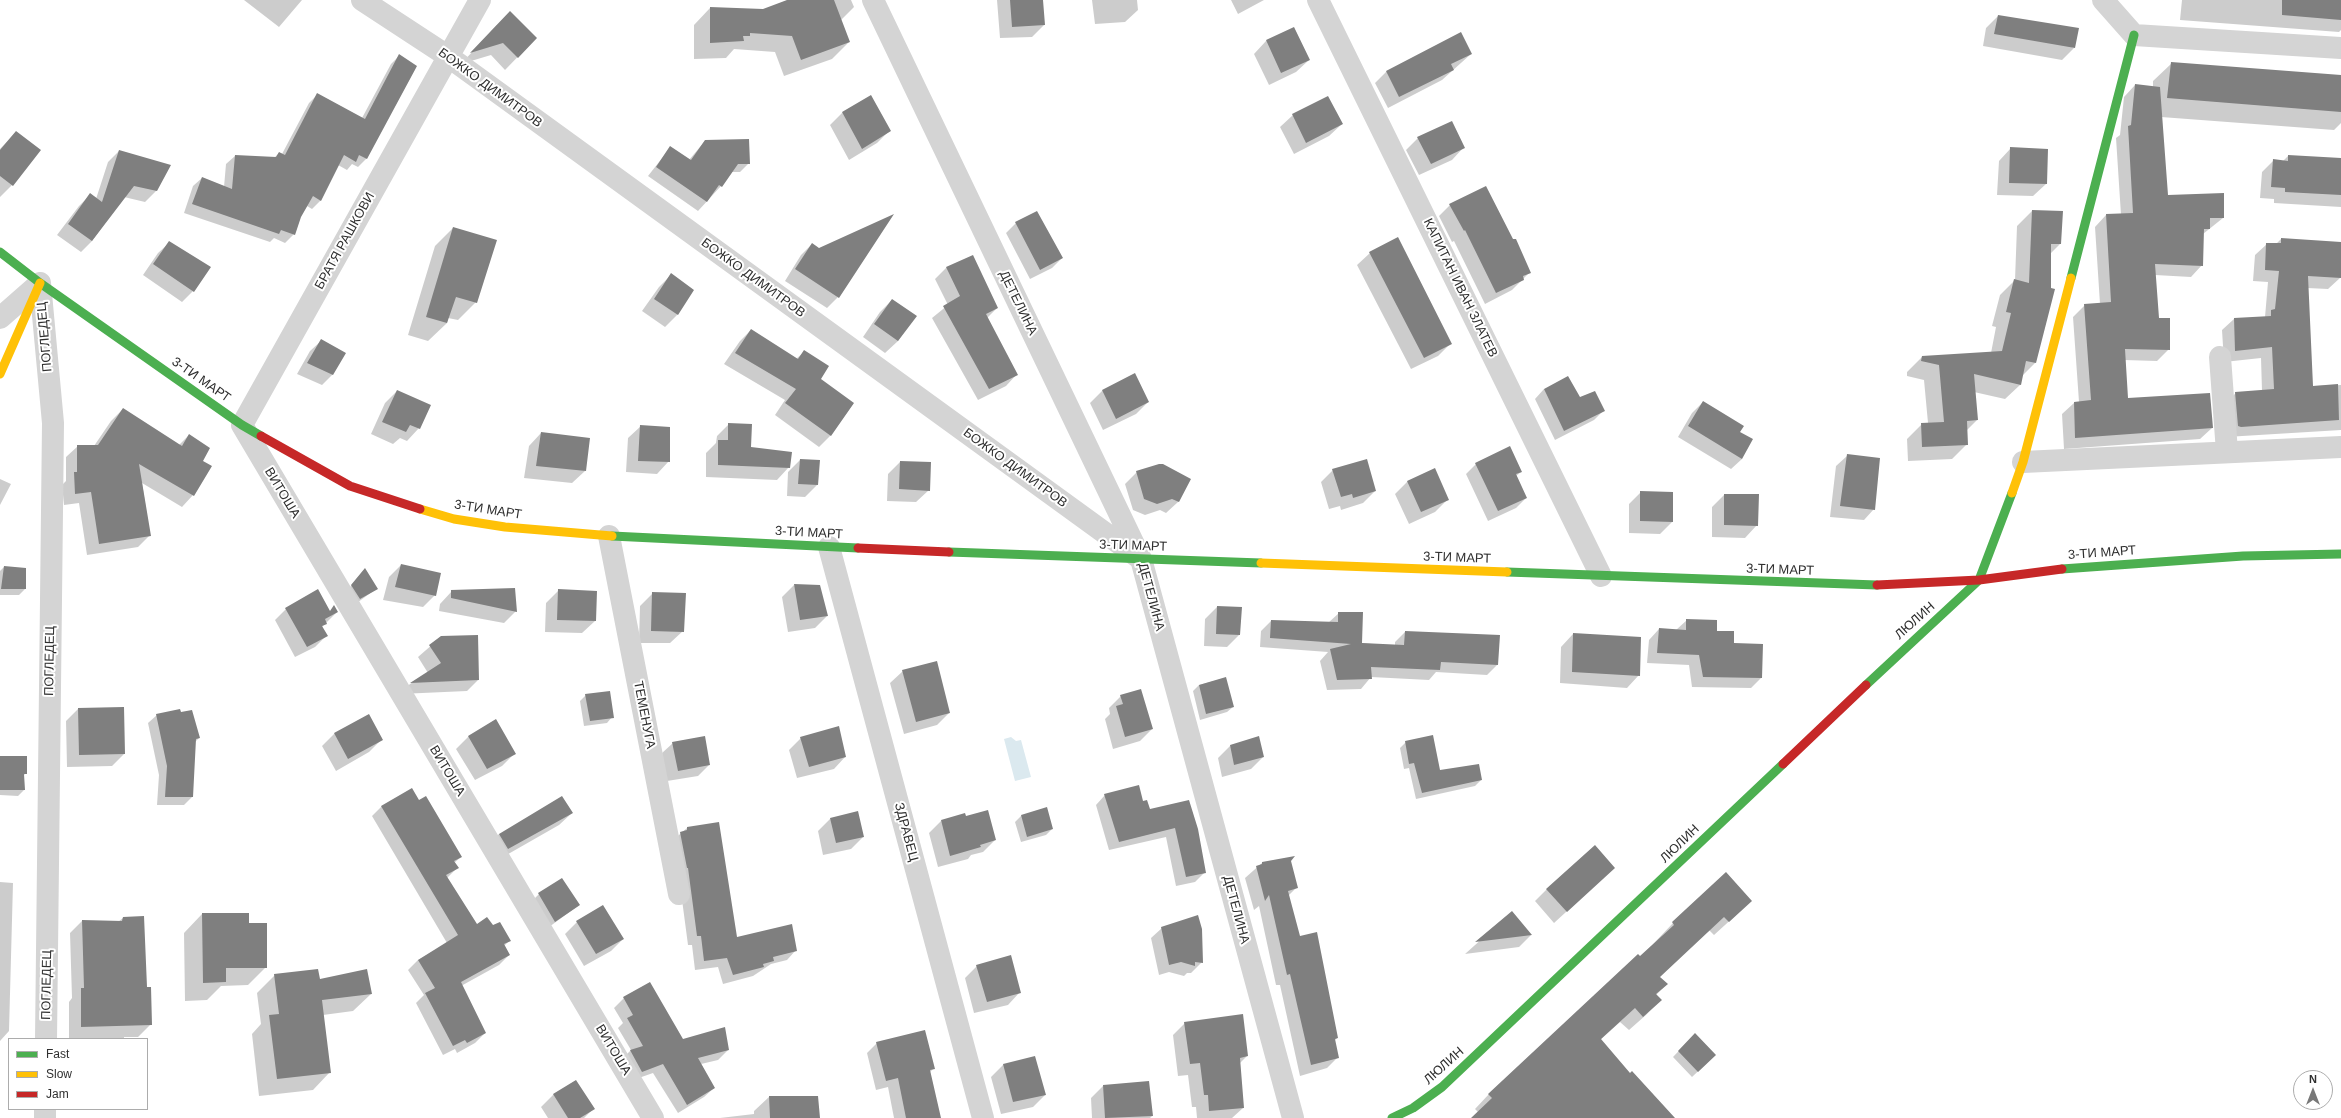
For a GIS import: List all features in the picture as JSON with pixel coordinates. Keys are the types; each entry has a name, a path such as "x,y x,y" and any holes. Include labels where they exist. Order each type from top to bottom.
{"street":[{"name":"БОЖКО ДИМИТРОВ","path":"362,0 449,57 1141,559"},
{"name":"БРАТЯ РАШКОВИ","path":"242,425 480,0"},
{"name":"ДЕТЕЛИНА","path":"873,0 1141,559 1292,1118"},
{"name":"КАПИТАН ИВАН ЗЛАТЕВ","path":"1318,0 1602,576"},
{"path":"2103,0 2134,35 2341,48"},
{"path":"1979,580 2023,462 2134,35"},
{"name":"3-ТИ МАРТ","path":"0,252 40,283 242,425 350,486 404,505 454,519 505,527 609,536 829,547 1815,584 1901,585 1979,580 2038,571 2100,566 2243,556 2341,554"},
{"path":"0,318 40,283"},
{"path":"0,374 40,283"},
{"name":"ПОГЛЕДЕЦ","path":"40,283 53,423 46,1038"},
{"path":"2220,357 2227,452"},
{"name":"ВИТОША","path":"242,425 653,1118"},
{"path":"2023,462 2341,447"},
{"name":"ТЕМЕНУГА","path":"609,536 679,894"},
{"name":"ЗДРАВЕЦ","path":"829,547 983,1118"},
{"name":"ЛЮЛИН","path":"1392,1118 1413,1108 1442,1087 1903,650 1979,580"}],"shaded area":[{"path":"1011,737 1016,741 1021,740 1031,777 1015,781 1004,739"}],"building":[{"path":"787,0 834,0 850,42 801,60 792,36 750,33 750,36 743,36 744,41 710,43 710,7 763,9"},
{"path":"1010,0 1043,0 1045,25 1012,27"},
{"path":"2282,0 2341,0 2341,20 2282,15"},
{"path":"510,11 537,38 518,58 503,43 470,53"},
{"path":"1998,15 2079,28 2075,48 1994,34"},
{"path":"1294,27 1310,60 1281,73 1266,40"},
{"path":"1461,32 1472,54 1451,64 1454,70 1399,97 1386,71"},
{"path":"399,54 417,66 367,159 359,155 356,162 344,155 321,201 313,196 301,217 295,235 281,230 279,234 192,204 202,177 232,189 235,155 276,157 279,152 285,155 317,93 365,119"},
{"path":"2171,62 2341,75 2341,112 2167,98"},
{"path":"2135,84 2160,87 2168,195 2224,193 2224,218 2210,218 2210,229 2204,229 2203,266 2155,264 2159,318 2170,318 2170,350 2125,349 2128,398 2210,393 2213,428 2075,438 2074,402 2091,400 2084,304 2111,302 2106,214 2133,213 2128,126 2131,125"},
{"path":"871,95 891,131 862,149 842,112"},
{"path":"1328,96 1343,124 1306,143 1292,114"},
{"path":"1452,121 1465,148 1431,164 1417,137"},
{"path":"16,131 41,150 13,186 0,176 0,150"},
{"path":"749,139 750,164 738,164 722,187 719,185 707,202 656,167 670,146 691,160 705,140"},
{"path":"2010,147 2048,149 2047,184 2009,183"},
{"path":"119,150 171,165 157,191 134,186 92,241 68,224 90,193 102,202"},
{"path":"2288,155 2341,158 2341,195 2285,192 2285,188 2271,187 2273,159 2288,161"},
{"path":"1486,186 1513,239 1516,239 1531,273 1523,276 1524,280 1496,293 1465,230 1464,231 1449,204"},
{"path":"2032,210 2063,211 2061,244 2051,244 2051,288 2055,289 2036,363 2026,361 2021,385 1974,374 1978,420 1967,421 1968,445 1922,447 1921,423 1944,422 1939,365 1921,361 1922,356 2002,351 2011,313 2006,312 2014,279 2029,283"},
{"path":"1037,211 1063,258 1040,270 1015,222"},
{"path":"894,214 839,298 795,269 812,243 819,248"},
{"path":"453,227 497,240 477,303 456,297 447,323 426,317"},
{"path":"1398,237 1452,344 1424,358 1369,252"},
{"path":"2281,238 2341,242 2341,278 2308,276 2313,386 2338,384 2339,420 2241,427 2238,426 2235,392 2274,389 2272,347 2235,351 2234,318 2271,316 2271,310 2275,309 2279,271 2265,270 2266,243 2281,243"},
{"path":"169,241 211,267 194,292 153,264"},
{"path":"973,255 998,308 986,314 1018,375 989,389 943,306 960,296 946,267"},
{"path":"671,273 694,290 678,315 654,299"},
{"path":"892,299 917,316 898,341 874,324"},
{"path":"751,329 798,359 804,350 829,366 821,379 854,403 831,436 785,403 796,389 735,353"},
{"path":"321,339 346,353 333,375 307,363"},
{"path":"1135,373 1149,402 1116,419 1102,390"},
{"path":"1568,376 1580,397 1595,391 1605,411 1564,431 1544,389"},
{"path":"397,390 431,405 420,429 410,425 406,432 382,422"},
{"path":"1703,401 1744,426 1740,432 1753,439 1742,459 1688,426"},
{"path":"123,408 182,446 189,434 210,448 203,461 212,466 194,496 139,464 151,536 99,544 91,492 75,494 74,472 77,472 77,445 98,445"},
{"path":"728,423 752,424 751,447 792,452 790,468 718,465 718,440 728,440"},
{"path":"640,425 670,427 670,462 638,461"},
{"path":"541,432 590,438 586,471 536,466"},
{"path":"1510,446 1522,472 1516,474 1527,498 1498,511 1475,463"},
{"path":"1847,454 1880,458 1875,510 1840,506"},
{"path":"800,459 820,460 818,485 798,484"},
{"path":"1367,459 1376,491 1353,498 1352,494 1341,497 1332,469"},
{"path":"900,461 931,462 930,491 899,489"},
{"path":"1163,464 1191,479 1179,502 1172,499 1157,504 1144,499 1136,471"},
{"path":"1435,468 1449,500 1421,512 1407,481"},
{"path":"1640,491 1673,492 1673,522 1640,521"},
{"path":"1724,494 1759,494 1758,526 1724,525"},
{"path":"401,564 441,573 436,596 395,587"},
{"path":"4,566 26,568 26,589 1,589"},
{"path":"365,568 378,589 360,599 351,585"},
{"path":"794,584 820,585 828,616 800,620"},
{"path":"515,588 517,612 451,598 451,590"},
{"path":"318,589 330,611 334,605 338,612 325,619 327,624 322,626 328,636 307,647 285,608"},
{"path":"558,589 597,591 596,621 557,620"},
{"path":"652,592 686,593 684,632 651,631"},
{"path":"1217,606 1242,607 1240,635 1216,634"},
{"path":"1338,612 1363,612 1362,643 1404,645 1405,631 1500,635 1498,665 1441,662 1440,670 1371,667 1372,679 1337,680 1330,649 1351,644 1270,638 1271,620 1338,622"},
{"path":"1686,619 1717,620 1717,631 1734,631 1734,643 1763,644 1762,678 1703,677 1699,655 1657,653 1659,628 1686,630"},
{"path":"1573,633 1641,637 1640,676 1572,672"},
{"path":"478,635 479,680 410,683 441,663 429,645 441,636"},
{"path":"937,661 950,713 916,722 902,670"},
{"path":"1226,677 1234,707 1206,714 1199,685"},
{"path":"1141,689 1153,729 1125,737 1116,706 1123,704 1120,695"},
{"path":"610,691 614,718 590,721 585,694"},
{"path":"124,707 125,754 79,755 78,708"},
{"path":"180,709 181,712 192,710 200,738 196,739 193,797 165,797 167,766 156,714"},
{"path":"369,714 383,740 348,759 334,733"},
{"path":"496,719 516,754 487,769 468,736"},
{"path":"839,726 846,757 809,767 800,737"},
{"path":"1433,735 1440,770 1479,764 1482,780 1422,793 1414,763 1409,764 1405,741"},
{"path":"705,736 710,765 678,771 672,742"},
{"path":"1259,736 1264,757 1234,765 1230,745"},
{"path":"0,756 27,756 27,774 24,774 25,790 0,790"},
{"path":"1139,785 1143,801 1147,800 1150,809 1189,800 1198,829 1206,873 1186,877 1175,828 1119,842 1104,794"},
{"path":"412,788 419,800 426,796 462,857 454,861 459,868 446,875 477,924 487,917 493,925 500,922 511,941 504,944 510,955 461,982 486,1033 467,1043 465,1040 453,1046 425,993 435,988 418,960 458,935 381,806"},
{"path":"562,796 573,813 508,849 499,834"},
{"path":"1047,807 1053,829 1027,837 1021,815"},
{"path":"988,810 996,840 980,845 981,847 950,856 941,820 965,813 966,816"},
{"path":"858,811 864,837 836,843 830,818"},
{"path":"719,822 737,937 792,924 797,951 773,957 774,961 763,964 764,967 733,975 727,958 704,961 701,936 697,936 688,868 680,832 687,830 687,827"},
{"path":"1595,845 1615,868 1567,912 1546,889"},
{"path":"1295,856 1291,861 1298,888 1288,891 1300,936 1317,932 1338,1038 1335,1039 1339,1058 1311,1065 1290,974 1287,975 1269,895 1265,901 1256,866 1262,864 1262,862"},
{"path":"1726,872 1752,901 1729,922 1724,917 1660,977 1668,984 1656,994 1662,1000 1643,1017 1635,1008 1601,1039 1630,1073 1632,1071 1675,1118 1471,1118 1492,1098 1488,1094 1638,954 1640,956 1674,925 1672,922"},
{"path":"562,878 580,905 555,922 538,893"},
{"path":"603,905 624,939 596,954 576,921"},
{"path":"1512,911 1532,935 1475,942"},
{"path":"202,913 249,913 249,923 267,923 267,968 226,968 226,982 203,983"},
{"path":"1198,915 1202,929 1203,963 1195,962 1195,966 1181,962 1169,965 1161,927"},
{"path":"144,916 147,987 151,987 152,1025 81,1027 81,988 84,988 82,920 122,921 123,917"},
{"path":"1011,955 1021,993 987,1002 976,965"},
{"path":"318,969 320,979 367,969 372,994 322,1000 331,1073 277,1079 269,1015 279,1014 274,974"},
{"path":"650,982 683,1039 725,1027 729,1050 698,1058 715,1088 687,1105 663,1064 642,1072 630,1050 643,1046 627,1018 633,1015 623,997"},
{"path":"1243,1014 1248,1056 1240,1058 1244,1108 1209,1111 1208,1095 1204,1095 1200,1063 1190,1064 1184,1022"},
{"path":"925,1030 935,1069 930,1070 941,1118 906,1118 898,1078 886,1081 876,1042"},
{"path":"1695,1033 1716,1055 1698,1072 1678,1051"},
{"path":"1035,1056 1046,1095 1013,1102 1003,1064"},
{"path":"576,1080 595,1109 580,1118 568,1118 553,1094"},
{"path":"1149,1081 1153,1116 1105,1118 1103,1085"},
{"path":"769,1096 818,1096 820,1118 770,1118"}],"traffic: fast":[{"path":"2071,278 2134,35"},
{"path":"0,252 40,283 242,425 261,436"},
{"path":"1866,685 1979,580 2012,493"},
{"path":"612,536 858,548"},
{"path":"949,552 1261,563"},
{"path":"2062,569 2243,556 2341,554"},
{"path":"1507,572 1877,585"},
{"path":"1392,1118 1413,1108 1442,1087 1783,764"}],"traffic: slow":[{"path":"2012,493 2023,462 2071,278"},
{"path":"0,374 40,283"},
{"path":"420,509 454,519 505,527 612,536"},
{"path":"1261,563 1507,572"}],"traffic: jam":[{"path":"261,436 350,486 420,509"},
{"path":"858,548 949,552"},
{"path":"1877,585 1979,580 2062,569"},
{"path":"1783,764 1866,685"}]}
